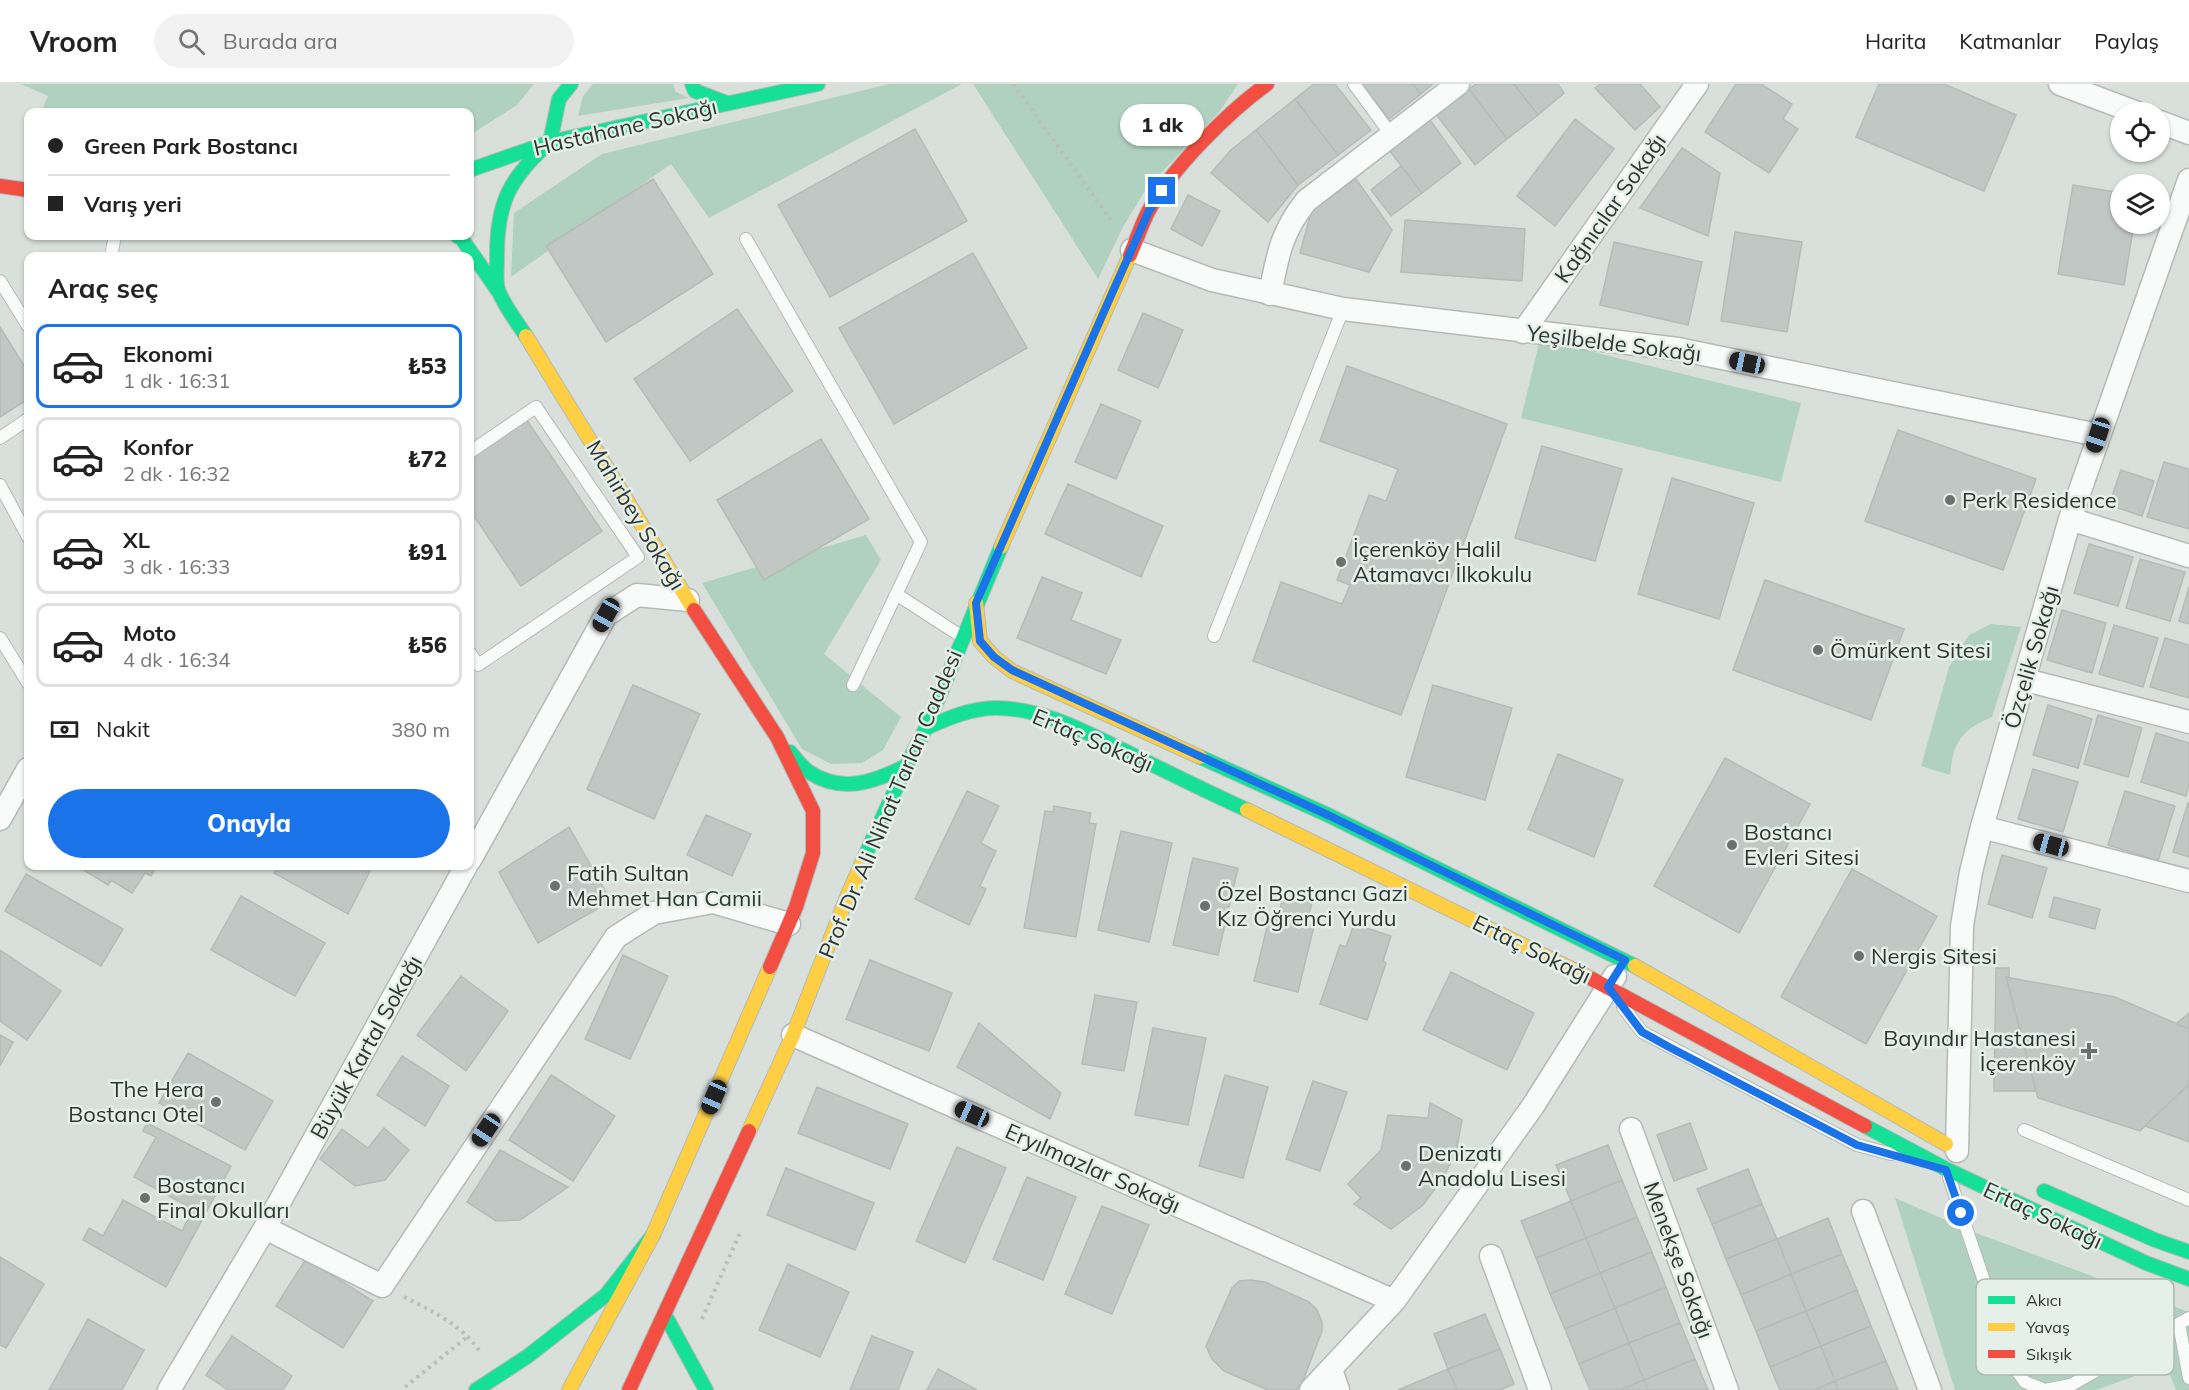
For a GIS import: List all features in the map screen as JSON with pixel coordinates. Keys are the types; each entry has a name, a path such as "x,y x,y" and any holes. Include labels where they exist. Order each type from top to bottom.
{"main road":[{"path":"550,142 560,99 571,84"},
{"path":"692,84 695,91 727,103"},
{"name":"Hastahane Sokağı","path":"474,169 550,142 818,84"},
{"name":"Prof. Dr. Ali Nihat Tarlan Caddesi","path":"629,1390 792,1035 848,897 906,766 926,728 976,603 1149,211 1175,172 1254,89 1267,84"},
{"name":"Mahirbey Sokağı","path":"498,291 496,232 503,199 521,169 550,142"},
{"path":"0,186 24,189"},
{"name":"Mahirbey Sokağı","path":"474,256 498,291 688,600 777,737"},
{"name":"Ertaç Sokağı","path":"976,603 980,641 994,657 1012,670 1328,815 1625,960 1957,1159 2146,1263 2189,1279"},
{"name":"Ertaç Sokağı","path":"926,728 963,712 999,706 1032,712 1067,724 1326,848 1957,1159"},
{"path":"777,737 809,772 834,784 855,786 879,781 906,766"},
{"name":"Prof. Dr. Ali Nihat Tarlan Caddesi","path":"569,1390 653,1235 789,924 813,853 813,811 777,737"},
{"name":"Ertaç Sokağı","path":"2028,1183 2155,1240 2189,1252"},
{"path":"476,1390 528,1356 606,1295 653,1235"},
{"path":"665,1315 706,1390"}],"street":[{"path":"1270,294 1279,249 1291,221 1306,201 1458,84"},
{"path":"2060,84 2110,103"},
{"name":"Kağnıcılar Sokağı","path":"1523,332 1686,88"},
{"path":"2170,126 2189,133"},
{"name":"Özçelik Sokağı","path":"1957,1159 1962,926 1971,872 1982,826 2026,680 2070,519 2189,180"},
{"name":"Yeşilbelde Sokağı","path":"1132,250 1212,280 1344,309 1678,349 2098,435"},
{"path":"2070,519 2189,556"},
{"path":"474,853 606,615 637,595 688,600"},
{"path":"2026,680 2189,722"},
{"path":"0,819 24,776"},
{"path":"1982,826 2189,881"},
{"name":"Büyük Kartal Sokağı","path":"169,1390 265,1228 464,870"},
{"path":"265,1228 382,1286 616,937 654,913 713,902 789,924"},
{"path":"1311,1390 1335,1380 1394,1301 1533,1106 1625,960"},
{"name":"Eryılmazlar Sokağı","path":"792,1035 1394,1301"},
{"name":"Menekşe Sokağı","path":"1631,1130 1727,1390"},
{"path":"1863,1211 1930,1390"},
{"path":"1491,1256 1540,1390"}],"lane":[{"path":"1354,84 1392,136"},
{"path":"746,239 921,542 853,685"},
{"path":"0,281 24,320"},
{"path":"1214,636 1344,309"},
{"path":"474,449 536,407 638,556 478,665 474,659"},
{"path":"0,438 24,422"},
{"path":"0,485 24,530"},
{"path":"896,594 962,637"},
{"path":"0,638 24,677"},
{"path":"1608,987 1642,1032 1857,1145 1957,1159 1989,1279"},
{"path":"2024,1130 2189,1200"},
{"path":"2184,1321 2189,1378"},
{"path":"2020,1375 2025,1382 2045,1390 2071,1385 2089,1375"}],"path":[{"path":"1013,84 1132,250"},
{"path":"382,1286 434,1311 475,1343 496,1377"},
{"path":"405,1387 467,1337"}],"green space":[{"path":"21,84 534,84 517,105 474,132 474,108 43,108 48,96"},
{"path":"593,84 673,84 676,92 689,98 578,116 583,96"},
{"path":"889,84 962,84 709,218 671,164 511,277 514,213 602,154"},
{"path":"973,84 1238,84 1220,111 1146,189 1123,227 1098,279"},
{"path":"1540,339 1801,403 1781,482 1521,418"},
{"path":"866,535 881,560 824,654 901,717 883,750 862,763 831,764 802,749 702,583"},
{"path":"1991,624 2021,627 1992,717 1973,727 1960,739 1953,754 1950,775 1921,766 1949,667 1969,635"},
{"path":"1895,1198 1976,1233 2100,1279 1976,1279 1976,1375 2138,1375 2096,1390 1955,1390"},
{"path":"2174,1306 2189,1312 2189,1390 2176,1390 2170,1375 2174,1375"}],"building":[{"path":"1314,84 1335,84 1371,130 1338,155 1295,99"},
{"path":"1362,84 1413,84 1421,94 1389,119"},
{"path":"1413,84 1433,84 1421,94"},
{"path":"1476,84 1514,84 1538,115 1507,139 1469,89"},
{"path":"1514,84 1558,84 1564,93 1538,115"},
{"path":"1600,84 1640,84 1660,107 1635,130 1595,88"},
{"path":"1736,84 1761,84 1792,104 1783,119 1798,129 1769,173 1705,132"},
{"path":"1879,84 1944,84 2016,115 1984,191 1856,137"},
{"path":"1469,89 1507,139 1475,165 1435,113"},
{"path":"1295,99 1338,155 1298,185 1256,130"},
{"path":"1575,119 1614,149 1555,226 1517,196"},
{"path":"1430,120 1461,163 1422,193 1389,150"},
{"path":"915,129 967,221 830,297 778,205"},
{"path":"1256,130 1298,185 1268,222 1211,173 1231,150"},
{"path":"1682,148 1720,173 1708,236 1640,208"},
{"path":"1401,166 1422,193 1391,216 1371,190"},
{"path":"653,179 713,274 606,342 546,246"},
{"path":"1356,179 1392,230 1369,272 1300,253 1312,209"},
{"path":"2073,185 2110,191 2110,234 2132,234 2124,285 2058,274"},
{"path":"1188,195 1220,211 1202,246 1171,229"},
{"path":"1405,220 1525,229 1522,281 1401,272"},
{"path":"1735,232 1802,242 1787,332 1721,321"},
{"path":"1614,242 1702,262 1688,325 1600,305"},
{"path":"973,253 1027,348 894,424 839,328"},
{"path":"737,309 793,391 690,461 634,379"},
{"path":"1143,313 1183,330 1158,388 1118,370"},
{"path":"0,327 24,366 24,402 0,417"},
{"path":"1347,366 1507,424 1401,715 1253,661 1281,582 1342,604 1350,585 1337,580 1369,495 1386,501 1398,469 1320,441"},
{"path":"1101,404 1141,421 1116,479 1075,462"},
{"path":"526,419 602,531 521,586 474,516 474,454"},
{"name":"Perk Residence","path":"1898,430 2036,479 2003,570 1865,521"},
{"path":"821,439 869,519 764,580 717,500"},
{"path":"1542,446 1622,469 1595,561 1515,538"},
{"path":"2164,462 2189,469 2189,529 2147,517"},
{"path":"2121,470 2154,481 2142,516 2109,505"},
{"path":"1672,478 1754,503 1719,619 1638,594"},
{"path":"1068,484 1163,526 1141,577 1045,534"},
{"path":"2089,544 2133,557 2118,606 2074,593"},
{"path":"2140,559 2185,572 2170,621 2126,608"},
{"path":"1042,577 1082,593 1071,620 1121,640 1106,674 1017,638"},
{"name":"Ömürkent Sitesi","path":"1765,580 1904,629 1871,720 1733,670"},
{"path":"2189,587 2189,624 2179,621"},
{"path":"2062,610 2106,623 2092,673 2047,660"},
{"path":"2114,625 2158,638 2143,687 2099,674"},
{"path":"2165,638 2189,645 2189,698 2150,687"},
{"path":"633,685 700,714 654,819 587,789"},
{"path":"1433,685 1512,708 1485,800 1406,777"},
{"path":"2048,705 2092,719 2078,768 2033,755"},
{"path":"2098,715 2142,728 2128,777 2084,764"},
{"path":"2156,733 2189,743 2189,784 2186,796 2141,782"},
{"path":"1558,754 1623,780 1594,857 1528,829"},
{"name":"Bostancı Evleri Sitesi","path":"1725,758 1810,804 1739,933 1654,886"},
{"path":"2033,769 2078,782 2063,832 2018,819"},
{"path":"967,791 999,806 981,843 996,851 980,886 986,889 969,925 915,899"},
{"path":"2125,791 2175,806 2158,861 2108,845"},
{"path":"2189,803 2189,857 2173,852"},
{"path":"1054,806 1091,813 1089,823 1096,824 1076,937 1024,928 1045,811 1053,812"},
{"path":"706,815 751,834 732,876 687,855"},
{"name":"Fatih Sultan Mehmet Han Camii","path":"569,827 611,901 538,943 499,872"},
{"path":"1121,831 1172,843 1149,942 1098,930"},
{"path":"2002,855 2047,868 2032,918 1988,904"},
{"name":"Özel Bostancı Gazi Kız Öğrenci Yurdu","path":"1193,858 1238,868 1218,955 1173,945"},
{"name":"Nergis Sitesi","path":"1852,869 1937,916 1866,1044 1781,997"},
{"path":"84,870 155,870 151,876 145,873 132,893 111,880 108,885"},
{"path":"276,870 370,871 348,914 274,873"},
{"path":"26,874 123,929 101,966 5,911"},
{"path":"241,896 325,943 295,996 211,950"},
{"path":"1283,896 1312,903 1306,924 1314,926 1298,992 1254,981 1270,915 1278,917"},
{"path":"2054,897 2100,909 2095,929 2049,917"},
{"path":"1354,924 1391,936 1383,961 1386,963 1367,1020 1320,1004 1340,945 1346,947"},
{"path":"0,950 61,991 27,1040 0,1021"},
{"path":"623,955 668,976 630,1059 585,1039"},
{"path":"870,960 952,993 929,1051 846,1019"},
{"path":"1996,968 2009,968 2009,977 2006,977 2036,1091 1994,1091"},
{"path":"1451,972 1534,1013 1507,1070 1423,1030"},
{"path":"461,976 508,1011 466,1071 417,1035"},
{"path":"2006,977 2115,997 2189,1029 2189,1084 2140,1131 2038,1098"},
{"path":"1095,995 1137,1002 1124,1071 1082,1064"},
{"path":"2189,1013 2189,1029 2176,1024"},
{"path":"979,1023 1061,1093 1050,1119 957,1067"},
{"path":"1153,1028 1206,1038 1188,1125 1135,1115"},
{"path":"0,1035 13,1042 0,1066"},
{"name":"The Hera Bostancı Otel","path":"188,1053 273,1101 245,1150 159,1103"},
{"path":"402,1056 449,1086 425,1126 377,1095"},
{"path":"551,1075 615,1116 573,1181 509,1140"},
{"path":"1225,1075 1268,1087 1243,1178 1199,1166"},
{"path":"1313,1081 1347,1092 1320,1171 1286,1159"},
{"path":"2189,1084 2189,1142 2145,1126"},
{"path":"817,1087 908,1124 890,1169 798,1133"},
{"path":"1430,1103 1462,1120 1456,1153 1442,1179 1423,1205 1391,1229 1354,1204 1361,1198 1348,1184 1381,1150 1388,1115 1428,1118"},
{"path":"147,1123 231,1166 166,1287 83,1240 89,1228 103,1236 123,1200 182,1231 193,1209 134,1177 156,1137 143,1131"},
{"path":"1690,1123 1707,1169 1674,1181 1657,1135"},
{"path":"384,1128 409,1150 385,1180 355,1186 320,1159 342,1129 368,1148"},
{"path":"1608,1145 1622,1180 1571,1201 1556,1165"},
{"path":"957,1147 1006,1168 965,1263 916,1241"},
{"path":"500,1150 568,1187 520,1220 496,1221 467,1202"},
{"path":"786,1168 874,1203 855,1250 767,1215"},
{"path":"1748,1169 1762,1204 1712,1224 1697,1189"},
{"path":"1027,1177 1076,1197 1043,1280 993,1259"},
{"path":"1622,1180 1637,1217 1586,1238 1571,1201"},
{"path":"1571,1201 1586,1238 1536,1258 1521,1221"},
{"path":"1762,1204 1777,1239 1726,1259 1712,1224"},
{"path":"1102,1206 1149,1225 1112,1314 1065,1294"},
{"path":"1637,1217 1652,1252 1600,1273 1586,1238"},
{"path":"1828,1218 1842,1254 1791,1274 1777,1239"},
{"path":"1586,1238 1600,1273 1550,1294 1536,1258"},
{"path":"1777,1239 1791,1274 1741,1295 1726,1259"},
{"path":"1652,1252 1666,1287 1615,1308 1600,1273"},
{"path":"1842,1254 1857,1290 1806,1311 1791,1274"},
{"path":"0,1257 44,1284 6,1348 0,1345"},
{"path":"306,1259 373,1301 343,1348 276,1306"},
{"path":"788,1264 849,1292 820,1357 759,1330"},
{"path":"1600,1273 1615,1308 1565,1329 1550,1294"},
{"path":"1791,1274 1806,1311 1756,1331 1741,1295"},
{"path":"1239,1281 1265,1282 1309,1302 1317,1310 1322,1322 1322,1331 1302,1383 1296,1390 1268,1390 1224,1371 1212,1359 1206,1346 1232,1288"},
{"path":"1666,1287 1680,1323 1629,1343 1615,1308"},
{"path":"1857,1290 1871,1326 1821,1346 1806,1311"},
{"path":"1615,1308 1629,1343 1579,1364 1565,1329"},
{"path":"1806,1311 1821,1346 1770,1367 1756,1331"},
{"path":"1485,1314 1500,1349 1448,1369 1434,1334"},
{"path":"88,1319 144,1350 122,1390 49,1390"},
{"path":"1680,1323 1695,1359 1644,1380 1629,1343"},
{"path":"1871,1326 1886,1361 1835,1381 1821,1346"},
{"path":"232,1336 292,1376 283,1390 228,1390 206,1375"},
{"path":"872,1336 913,1352 898,1390 850,1390"},
{"path":"1629,1343 1644,1380 1620,1390 1590,1390 1579,1364"},
{"path":"1821,1346 1835,1381 1814,1390 1780,1390 1770,1367"},
{"path":"1500,1349 1514,1384 1500,1390 1457,1390 1448,1369"},
{"path":"1695,1359 1708,1390 1648,1390 1644,1380"},
{"path":"1886,1361 1898,1390 1838,1390 1835,1381"},
{"path":"938,1369 977,1390 927,1390"},
{"path":"1448,1369 1457,1390 1398,1390"},
{"path":"1644,1380 1648,1390 1620,1390"},
{"path":"1835,1381 1838,1390 1814,1390"}],"traffic: fast":[{"path":"474,169 550,142 559,99 571,84"},
{"path":"692,84 695,91 727,103"},
{"path":"526,336 498,289 499,223 508,193 515,180 550,142 818,84"},
{"path":"463,240 471,252"},
{"path":"474,256 498,291"},
{"path":"864,858 926,728 1001,547"},
{"path":"926,728 951,717 978,710 996,708 1031,712 1082,731 1247,810"},
{"path":"790,752 809,772 834,783 870,781 906,766"},
{"path":"1200,757 1328,815 1635,966"},
{"path":"1865,1126 1946,1169 2146,1263 2189,1279"},
{"path":"2044,1191 2155,1240 2189,1252"},
{"path":"476,1390 528,1356 606,1295 653,1235"},
{"path":"665,1315 706,1390"}],"traffic: slow":[{"path":"1001,547 1130,255"},
{"path":"526,336 694,610"},
{"path":"976,603 980,641 994,657 1012,671 1200,757"},
{"path":"1247,810 1592,979"},
{"path":"749,1131 793,1035 864,858"},
{"path":"1635,966 1946,1144"},
{"path":"569,1390 653,1235 770,967"}],"traffic: jam":[{"path":"1130,255 1148,212 1170,178 1218,126 1267,84"},
{"path":"0,186 24,189"},
{"path":"694,610 777,737 813,811 813,853 796,907 770,967"},
{"path":"1592,979 1865,1126"},
{"path":"629,1390 749,1131"}],"place":[{"name":"Perk Residence","path":"1950,500"},
{"name":"İçerenköy Halil Atamavcı İlkokulu","path":"1341,562"},
{"name":"Ömürkent Sitesi","path":"1818,650"},
{"name":"Bostancı Evleri Sitesi","path":"1732,845"},
{"name":"Fatih Sultan Mehmet Han Camii","path":"555,886"},
{"name":"Özel Bostancı Gazi Kız Öğrenci Yurdu","path":"1205,906"},
{"name":"Nergis Sitesi","path":"1859,956"},
{"name":"Bayındır Hastanesi İçerenköy","path":"2089,1051"},
{"name":"The Hera Bostancı Otel","path":"216,1102"},
{"name":"Denizatı Anadolu Lisesi","path":"1406,1166"},
{"name":"Bostancı Final Okulları","path":"145,1198"}],"route":[{"path":"1162,191 1149,211 976,603 980,641 994,657 1012,670 1328,815 1625,960 1608,987 1642,1032 1857,1145 1946,1170 1961,1213"}]}
